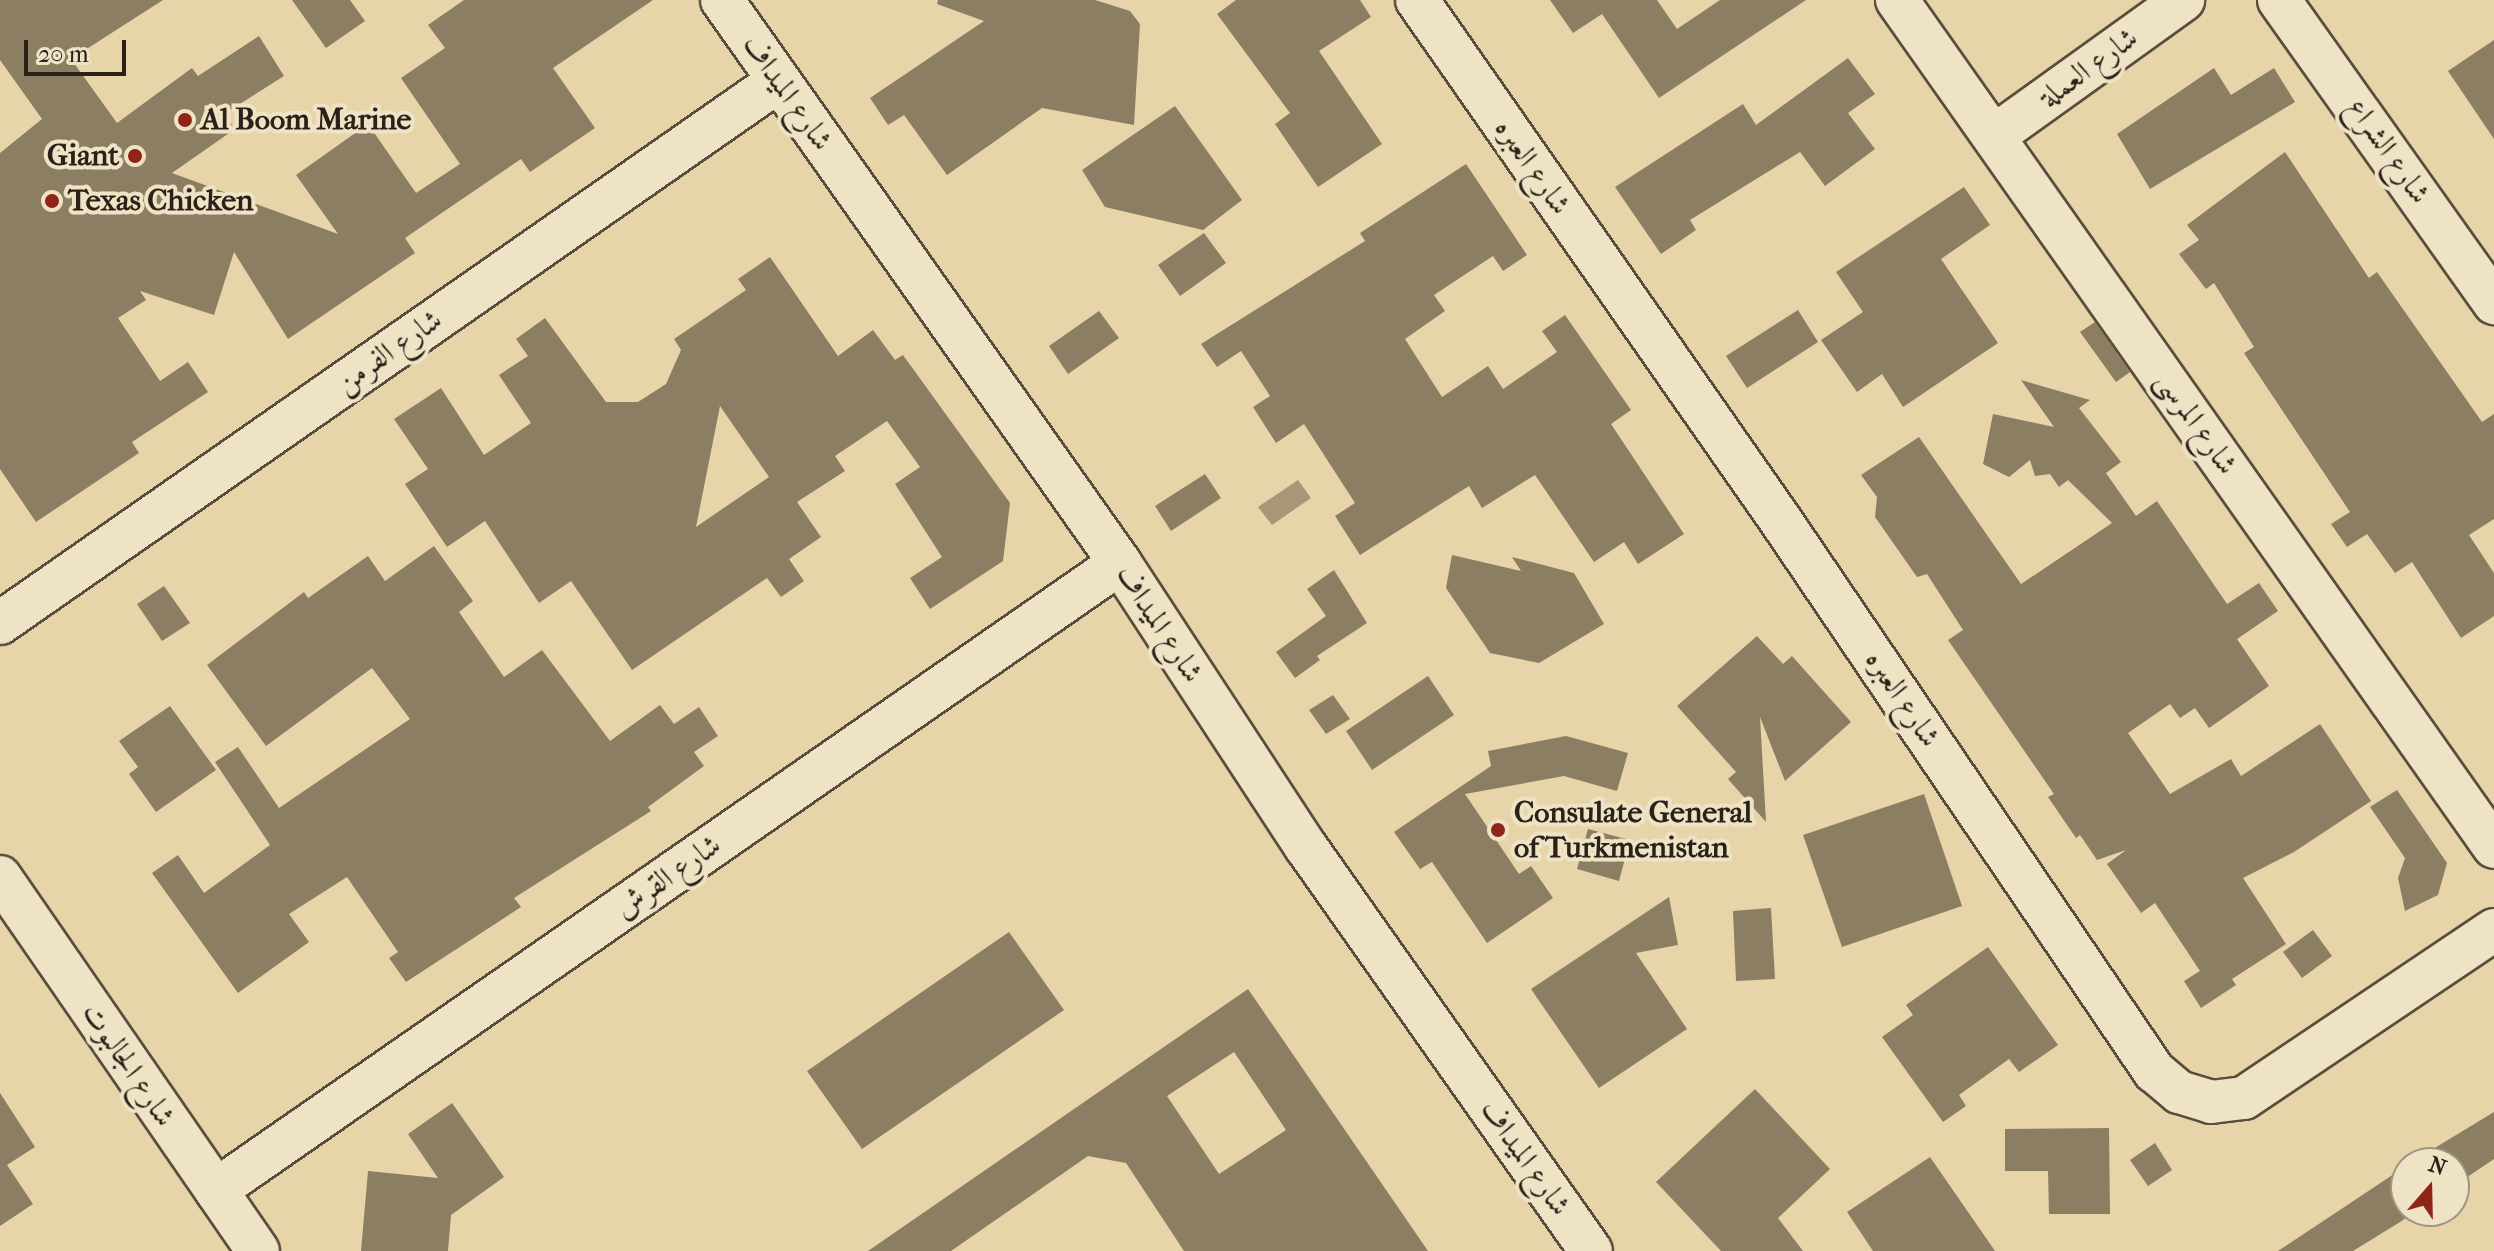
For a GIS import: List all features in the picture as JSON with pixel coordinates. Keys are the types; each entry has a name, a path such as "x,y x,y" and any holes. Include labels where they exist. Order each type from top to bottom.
{"street":[{"name":"شارع الميداف","path":"722,0 777,82 1120,563 1306,847 1591,1251"},
{"name":"شارع العبره","path":"1417,0 1781,521 2154,1071 2179,1092 2211,1102 2244,1098 2494,930"},
{"name":"شارع المرسى","path":"1897,0 2494,847"},
{"name":"شارع العملة","path":"1994,136 2183,0"},
{"name":"شارع الشراع","path":"2279,0 2494,303"},
{"name":"شارع الفرمن","path":"0,623 777,82"},
{"name":"شارع القرش","path":"216,1190 1120,563"},
{"name":"شارع الجالبوت","path":"0,877 258,1251"}],"shaded area":[{"path":"1298,480 1311,498 1272,525 1258,507"}],"building":[{"path":"0,0 163,0 71,59 117,123 192,68 198,76 259,36 284,76 224,114 235,129 172,173 338,234 296,175 368,124 416,193 460,164 401,78 445,48 428,25 464,0 653,0 553,68 595,128 530,172 521,159 405,238 415,253 288,339 234,252 214,315 140,291 146,300 118,318 160,381 188,362 208,392 132,442 139,453 36,522 0,469 0,153 42,119 0,60"},
{"path":"292,0 350,0 365,21 326,48"},
{"path":"938,0 1095,0 1130,11 1140,24 1134,125 1042,108 947,175 904,115 888,125 870,98 984,21 937,4"},
{"path":"1236,0 1360,0 1371,17 1319,51 1382,144 1318,187 1275,124 1290,113 1217,14"},
{"path":"1550,0 1657,0 1677,29 1720,0 1806,0 1659,98 1602,14 1573,33"},
{"path":"2494,40 2494,139 2448,71"},
{"path":"1848,58 1875,94 1848,113 1875,149 1825,186 1800,152 1690,220 1696,230 1661,254 1615,187 1743,104 1756,125"},
{"path":"2214,68 2231,95 2274,68 2295,102 2150,189 2117,134"},
{"path":"1175,106 1242,200 1203,230 1105,207 1082,170"},
{"path":"2285,152 2369,278 2377,272 2482,422 2494,414 2494,519 2469,535 2494,573 2494,616 2461,638 2412,562 2395,573 2367,534 2347,547 2331,524 2350,512 2244,353 2254,347 2214,283 2206,289 2179,254 2199,240 2187,225"},
{"path":"1466,164 1527,255 1503,271 1493,256 1434,295 1445,311 1405,339 1442,397 1488,366 1503,389 1557,352 1542,331 1565,315 1631,410 1611,424 1684,534 1638,564 1624,542 1594,562 1535,475 1482,508 1469,486 1360,555 1335,516 1355,503 1304,424 1276,443 1253,407 1270,396 1241,351 1217,367 1201,344 1365,241 1360,233"},
{"path":"1964,187 1990,225 1941,259 1998,343 1903,407 1882,374 1857,392 1821,340 1863,312 1836,272"},
{"path":"1204,233 1226,263 1180,296 1158,265"},
{"path":"770,257 838,356 873,330 895,360 903,355 1010,503 1003,561 930,609 910,578 942,557 895,484 920,467 887,421 835,456 845,471 797,502 821,537 789,559 804,581 781,597 767,578 632,670 571,581 539,603 485,521 447,547 405,484 428,469 394,419 441,388 484,455 531,423 499,375 528,356 516,339 545,318 606,402 638,402 666,384 681,350 674,339 746,290 738,279","holes":["720,406 769,477 696,527"]},
{"path":"1798,310 1818,342 1747,388 1726,356"},
{"path":"1099,311 1119,338 1068,374 1049,346"},
{"path":"2095,322 2130,372 2116,382 2080,332"},
{"path":"2021,380 2090,400 2079,408 2121,462 2106,473 2136,516 2157,501 2227,604 2259,583 2278,611 2237,639 2269,686 2209,728 2195,708 2180,718 2170,704 2128,733 2170,794 2231,759 2241,776 2320,724 2371,801 2294,852 2243,878 2286,944 2232,979 2236,985 2201,1008 2184,981 2200,971 2155,903 2141,913 2107,864 2126,850 2097,860 2080,835 2076,838 2048,797 2054,794 1948,640 1963,630 1927,574 1917,577 1875,517 1877,497 1861,475 1919,437 2021,584 2112,523 2068,480 2059,487 2050,474 2035,476 2030,460 2009,477 1983,464 1993,414 2054,427"},
{"path":"1205,474 1221,498 1171,531 1155,506"},
{"path":"434,546 473,601 459,612 504,677 542,650 610,741 660,705 674,724 699,707 718,736 694,752 704,766 648,807 651,811 514,898 521,907 406,982 389,958 398,952 347,877 289,914 309,942 238,993 152,873 178,855 204,893 270,845 215,762 238,747 279,808 410,719 372,668 266,746 207,665 304,592 308,598 368,556 385,581"},
{"path":"1452,555 1521,571 1512,557 1574,573 1604,624 1539,663 1490,653 1446,588"},
{"path":"1334,570 1367,623 1317,656 1320,660 1295,678 1276,652 1326,616 1307,589"},
{"path":"164,586 190,623 162,641 137,604"},
{"path":"1757,636 1783,664 1792,656 1851,722 1785,781 1760,717 1766,822 1728,779 1736,772 1677,706"},
{"path":"1428,676 1454,715 1372,770 1346,731"},
{"path":"1333,695 1350,719 1326,734 1309,710"},
{"path":"170,706 216,770 156,812 129,774 138,767 119,741"},
{"path":"1566,736 1628,753 1617,791 1564,776 1465,794 1519,874 1531,866 1553,898 1487,943 1432,862 1420,869 1394,832 1491,766 1488,751"},
{"path":"2397,790 2447,863 2438,895 2405,911 2398,878 2405,858 2370,807"},
{"path":"1924,794 1962,906 1842,947 1803,835"},
{"path":"1588,829 1630,840 1619,881 1577,869"},
{"path":"1669,897 1678,945 1636,953 1687,1029 1599,1088 1531,989"},
{"path":"1771,908 1775,979 1736,981 1733,911"},
{"path":"2313,930 2332,956 2302,978 2283,952"},
{"path":"1009,932 1064,1010 862,1149 807,1071"},
{"path":"1988,947 2058,1045 2019,1072 2009,1059 1959,1095 1966,1106 1943,1122 1882,1037 1913,1015 1906,1005"},
{"path":"1248,989 1428,1251 1184,1251 1126,1163 1088,1156 951,1251 868,1251","holes":["1234,1052 1286,1130 1219,1174 1167,1096"]},
{"path":"1755,1089 1830,1169 1778,1218 1803,1251 1721,1251 1656,1182"},
{"path":"0,1093 35,1147 7,1165 33,1204 0,1226"},
{"path":"452,1103 504,1177 451,1215 448,1251 361,1251 368,1171 438,1178 408,1134"},
{"path":"2494,1112 2494,1159 2470,1175 2470,1147 2436,1147"},
{"path":"2109,1128 2110,1214 2049,1214 2048,1171 2005,1171 2005,1129"},
{"path":"2155,1143 2172,1170 2148,1186 2130,1160"},
{"path":"1930,1157 1995,1251 1873,1251 1847,1212"},
{"path":"2390,1177 2392,1227 2353,1251 2278,1251"}],"place":[{"name":"Al Boom Marine","path":"185,120"},
{"name":"Giant","path":"135,156"},
{"name":"Texas Chicken","path":"52,201"},
{"name":"Consulate General of Turkmenistan","path":"1498,830"}]}
